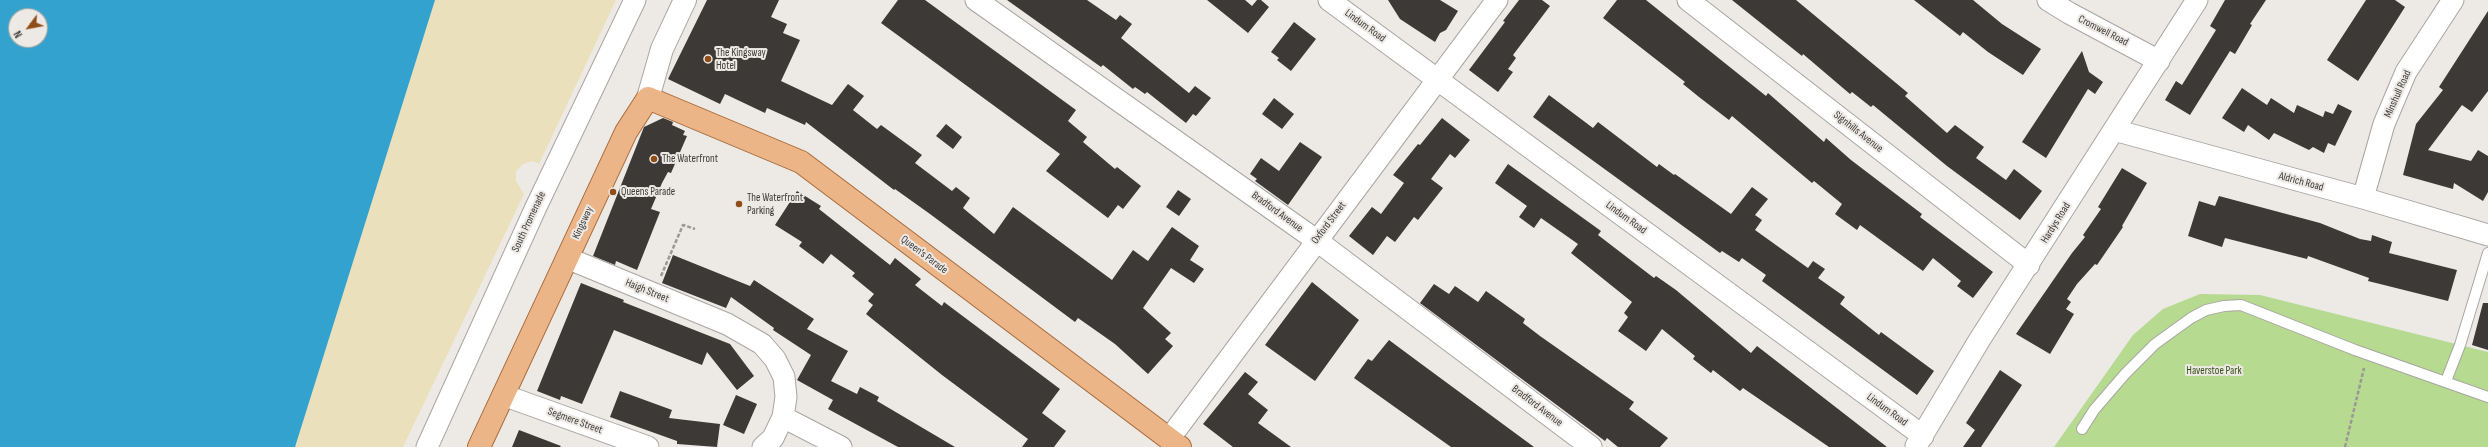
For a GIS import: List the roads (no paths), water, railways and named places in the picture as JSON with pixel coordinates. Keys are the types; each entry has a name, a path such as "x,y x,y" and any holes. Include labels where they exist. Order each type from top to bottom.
{"main road":[{"name":"Kingsway","path":"479,447 626,132 648,98"},
{"name":"Queen's Parade","path":"648,98 801,162 1171,444"}],"street":[{"name":"South Promenade","path":"427,447 536,207 635,0"},
{"name":"Kingsway","path":"648,98 662,49 685,0"},
{"name":"Lindum Road","path":"1330,0 1920,441"},
{"name":"Oxford Street","path":"1171,444 1316,240 1497,0"},
{"name":"Signhills Avenue","path":"1688,0 2030,264"},
{"name":"Cromwell Road","path":"2048,0 2160,61"},
{"name":"Hardys Road","path":"1920,441 1980,339 2030,264 2114,130 2160,61 2197,0"},
{"name":"Minshull Road","path":"2364,198 2384,124 2406,72 2453,0"},
{"name":"Bradford Avenue","path":"984,2 1316,240 1591,447"},
{"name":"Aldrich Road","path":"2114,130 2364,198 2488,235"},
{"name":"Haigh Street","path":"567,258 727,324 762,344 775,359 784,377 786,390 783,417"},
{"name":"Segmere Street","path":"503,395 648,447"},
{"path":"763,447 773,438 783,417 841,447"}],"lane":[{"path":"2446,381 2460,345 2488,253"},
{"path":"2082,428 2094,410 2125,374 2156,344 2191,318 2206,310 2224,306 2241,305 2368,355 2446,381 2488,397"}],"water":[{"path":"0,0 435,0 295,447 0,447"}],"place":[{"name":"The Kingsway Hotel","path":"708,59"},
{"name":"The Waterfront","path":"654,159"},
{"name":"Queens Parade","path":"613,192"},
{"name":"The Waterfront Parking","path":"739,204"}],"park label":[{"name":"Haverstoe Park","path":"2214,371"}]}
